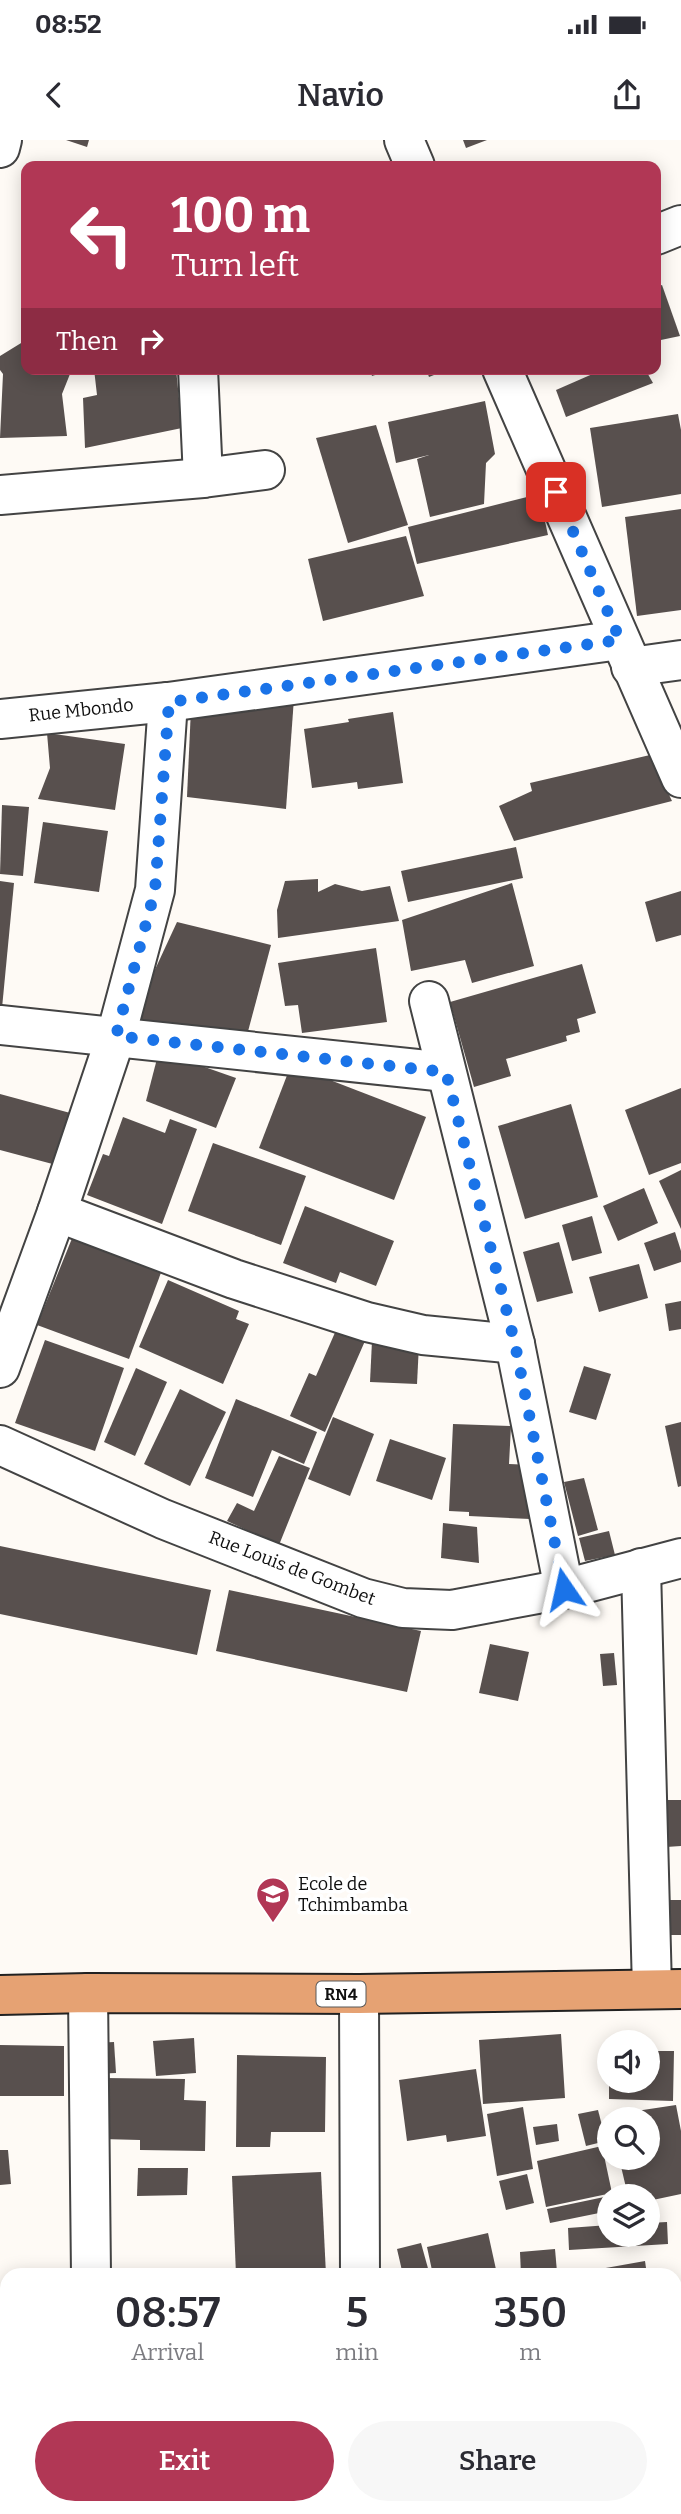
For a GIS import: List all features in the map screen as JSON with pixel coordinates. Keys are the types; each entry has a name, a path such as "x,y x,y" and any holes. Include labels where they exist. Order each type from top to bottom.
{"highway":[{"name":"RN4","path":"0,1995 359,1994 667,1989"}],"street":[{"path":"0,148 2,140"},
{"path":"404,140 413,161"},
{"path":"661,233 681,225"},
{"path":"198,375 203,478"},
{"path":"505,375 681,778"},
{"path":"0,495 203,478 265,470"},
{"name":"Rue Mbondo","path":"0,719 626,654 681,660"},
{"path":"0,1368 57,1212 116,1036 155,890 169,702"},
{"path":"429,1001 515,1344 564,1589"},
{"path":"0,1025 446,1072"},
{"path":"57,1212 234,1279 367,1322 423,1335 515,1344"},
{"name":"Rue Louis de Gombet","path":"0,1445 163,1519 363,1598 403,1608 452,1610 564,1589 681,1558"},
{"path":"641,1568 667,1989"},
{"path":"89,1993 90,2268"},
{"path":"359,1994 360,2268"}],"building":[{"path":"66,140 89,140 87,147"},
{"path":"463,140 487,140 466,148"},
{"path":"661,285 680,336 661,340"},
{"path":"21,343 21,375 70,375 62,394 67,436 0,438 3,374 0,370 0,356"},
{"path":"95,375 177,375 182,428 85,448 83,398 97,395"},
{"path":"590,375 648,375 653,383 566,417 556,390"},
{"path":"485,401 495,454 486,463 484,504 430,517 417,459 429,455 396,463 388,422"},
{"path":"678,414 681,430 681,494 602,507 590,428"},
{"path":"376,425 408,525 348,543 316,438"},
{"path":"539,494 548,535 417,564 408,527"},
{"path":"681,509 681,610 637,616 625,517"},
{"path":"406,536 424,596 323,621 308,559"},
{"path":"294,698 286,809 187,797 191,708"},
{"path":"393,712 403,783 358,789 357,782 312,788 304,729"},
{"path":"47,733 125,744 115,810 38,799 50,768"},
{"path":"650,755 672,801 514,841 499,806 532,791 530,783"},
{"path":"2,805 29,807 23,876 0,874"},
{"path":"43,822 108,831 99,892 34,883"},
{"path":"516,847 523,878 408,902 401,871"},
{"path":"318,879 318,892 335,884 362,891 390,886 399,921 278,938 277,910 285,881"},
{"path":"0,881 14,883 2,1008 0,1008"},
{"path":"512,883 534,966 472,983 465,960 411,971 402,920"},
{"path":"681,891 681,935 656,942 645,902"},
{"path":"177,922 271,945 246,1039 128,1028"},
{"path":"376,948 387,1022 302,1033 298,1005 285,1006 278,963"},
{"path":"582,964 596,1013 577,1019 580,1032 566,1036 567,1041 506,1059 511,1076 474,1087 450,1002"},
{"path":"159,1051 236,1078 216,1128 146,1101"},
{"path":"291,1065 426,1117 394,1200 259,1148"},
{"path":"681,1088 681,1163 649,1175 625,1110"},
{"path":"0,1094 74,1114 60,1166 0,1150"},
{"path":"571,1104 598,1197 525,1219 498,1126"},
{"path":"123,1117 165,1133 170,1119 197,1129 162,1224 87,1195 103,1154 109,1156"},
{"path":"213,1143 306,1176 281,1245 188,1211"},
{"path":"681,1170 681,1229 659,1181"},
{"path":"644,1188 658,1223 618,1241 603,1206"},
{"path":"305,1206 394,1241 376,1286 340,1272 336,1283 283,1263"},
{"path":"592,1216 602,1253 572,1261 562,1225"},
{"path":"75,1231 162,1270 129,1359 37,1325"},
{"path":"675,1232 681,1251 681,1262 654,1271 644,1243"},
{"path":"559,1242 573,1293 537,1302 523,1252"},
{"path":"639,1264 648,1298 599,1312 589,1277"},
{"path":"168,1280 239,1311 236,1319 249,1324 223,1384 139,1347"},
{"path":"681,1301 681,1329 669,1331 665,1304"},
{"path":"337,1328 365,1341 325,1432 290,1416 309,1373 316,1376"},
{"path":"45,1340 124,1368 95,1451 15,1423"},
{"path":"372,1341 419,1344 417,1384 370,1382"},
{"path":"584,1366 611,1374 596,1420 569,1412"},
{"path":"136,1368 167,1382 135,1456 104,1442"},
{"path":"180,1389 226,1412 190,1486 144,1464"},
{"path":"236,1399 317,1432 304,1464 272,1450 253,1497 205,1478"},
{"path":"333,1417 374,1434 350,1496 308,1479"},
{"path":"681,1422 681,1486 678,1487 665,1426"},
{"path":"453,1424 511,1426 509,1464 533,1465 530,1519 469,1516 469,1512 449,1511"},
{"path":"390,1439 446,1458 432,1500 376,1481"},
{"path":"279,1456 310,1468 279,1545 227,1521 237,1503 254,1511"},
{"path":"584,1478 598,1530 578,1536 564,1482"},
{"path":"443,1523 477,1527 479,1563 441,1558"},
{"path":"609,1531 615,1555 585,1561 579,1538"},
{"path":"0,1546 211,1590 197,1655 0,1614"},
{"path":"229,1590 421,1631 407,1692 216,1651"},
{"path":"490,1644 529,1652 518,1701 479,1693"},
{"path":"614,1653 617,1685 603,1686 600,1654"},
{"path":"666,1800 681,1800 681,1846 666,1847"},
{"path":"668,1900 681,1900 681,1935 668,1935"},
{"path":"561,2034 565,2098 483,2104 479,2040"},
{"path":"194,2038 196,2073 156,2076 153,2041"},
{"path":"114,2042 116,2073 95,2074 94,2043"},
{"path":"0,2045 64,2046 64,2096 0,2096"},
{"path":"660,2051 674,2051 673,2101 609,2099 609,2093 660,2093"},
{"path":"237,2055 326,2057 325,2132 271,2132 270,2147 236,2147"},
{"path":"476,2069 486,2136 447,2142 446,2135 407,2141 399,2080"},
{"path":"104,2078 185,2079 184,2100 206,2101 205,2151 140,2150 140,2140 102,2139"},
{"path":"676,2105 681,2131 681,2194 660,2198 660,2184 625,2184 622,2170 660,2170 660,2107"},
{"path":"523,2107 533,2169 497,2176 487,2114"},
{"path":"597,2110 597,2143 586,2146 578,2114"},
{"path":"557,2124 559,2141 536,2145 533,2127"},
{"path":"597,2147 597,2170 607,2170 610,2184 597,2184 597,2196 546,2207 537,2161"},
{"path":"0,2150 8,2150 11,2184 0,2185"},
{"path":"138,2168 188,2168 187,2195 137,2196"},
{"path":"321,2172 326,2268 236,2268 232,2176"},
{"path":"527,2174 534,2203 506,2210 499,2181"},
{"path":"597,2199 597,2213 550,2223 547,2209"},
{"path":"660,2222 667,2222 668,2244 660,2244"},
{"path":"597,2226 597,2247 618,2247 569,2250 568,2228"},
{"path":"488,2233 496,2268 432,2268 427,2247"},
{"path":"421,2243 428,2268 401,2268 397,2249"},
{"path":"555,2249 557,2268 521,2268 520,2252"},
{"path":"645,2261 646,2268 606,2268"}],"place":[{"name":"Ecole de Tchimbamba","path":"273,1924"}],"route":[{"path":"556,492 620,640 169,702 155,890 116,1036 446,1072 515,1344 564,1589"}]}
